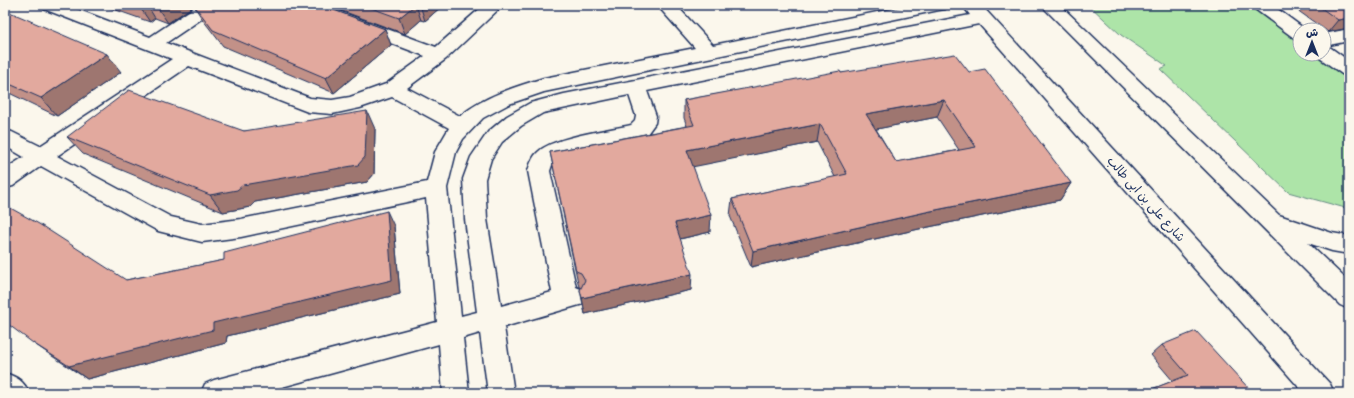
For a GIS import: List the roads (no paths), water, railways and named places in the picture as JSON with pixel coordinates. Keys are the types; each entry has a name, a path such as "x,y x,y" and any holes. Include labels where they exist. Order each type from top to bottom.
{"street":[{"path":"50,5 308,105 332,107 353,103 393,90 439,54 494,5"},
{"path":"152,44 210,5"},
{"path":"306,5 439,54"},
{"path":"666,5 709,52"},
{"path":"456,393 436,188 440,166 449,145 463,126 480,111 499,100 521,91 544,85 939,5"},
{"path":"1050,5 1272,222 1344,287"},
{"path":"1262,5 1292,28"},
{"path":"501,393 476,219 474,179 481,157 495,137 514,121 537,108 564,101 976,11"},
{"name":"شارع على بن ابى طالب","path":"976,11 1321,393"},
{"path":"1332,38 1349,34"},
{"path":"5,180 187,58"},
{"path":"1332,58 1349,70"},
{"path":"214,393 570,298 539,171 540,164 547,156 559,150 636,131 641,128 646,120 646,116 636,86"},
{"path":"393,90 463,126"},
{"path":"5,137 166,225 202,233 241,228 436,188"},
{"path":"1272,222 1332,242 1349,245"}]}
